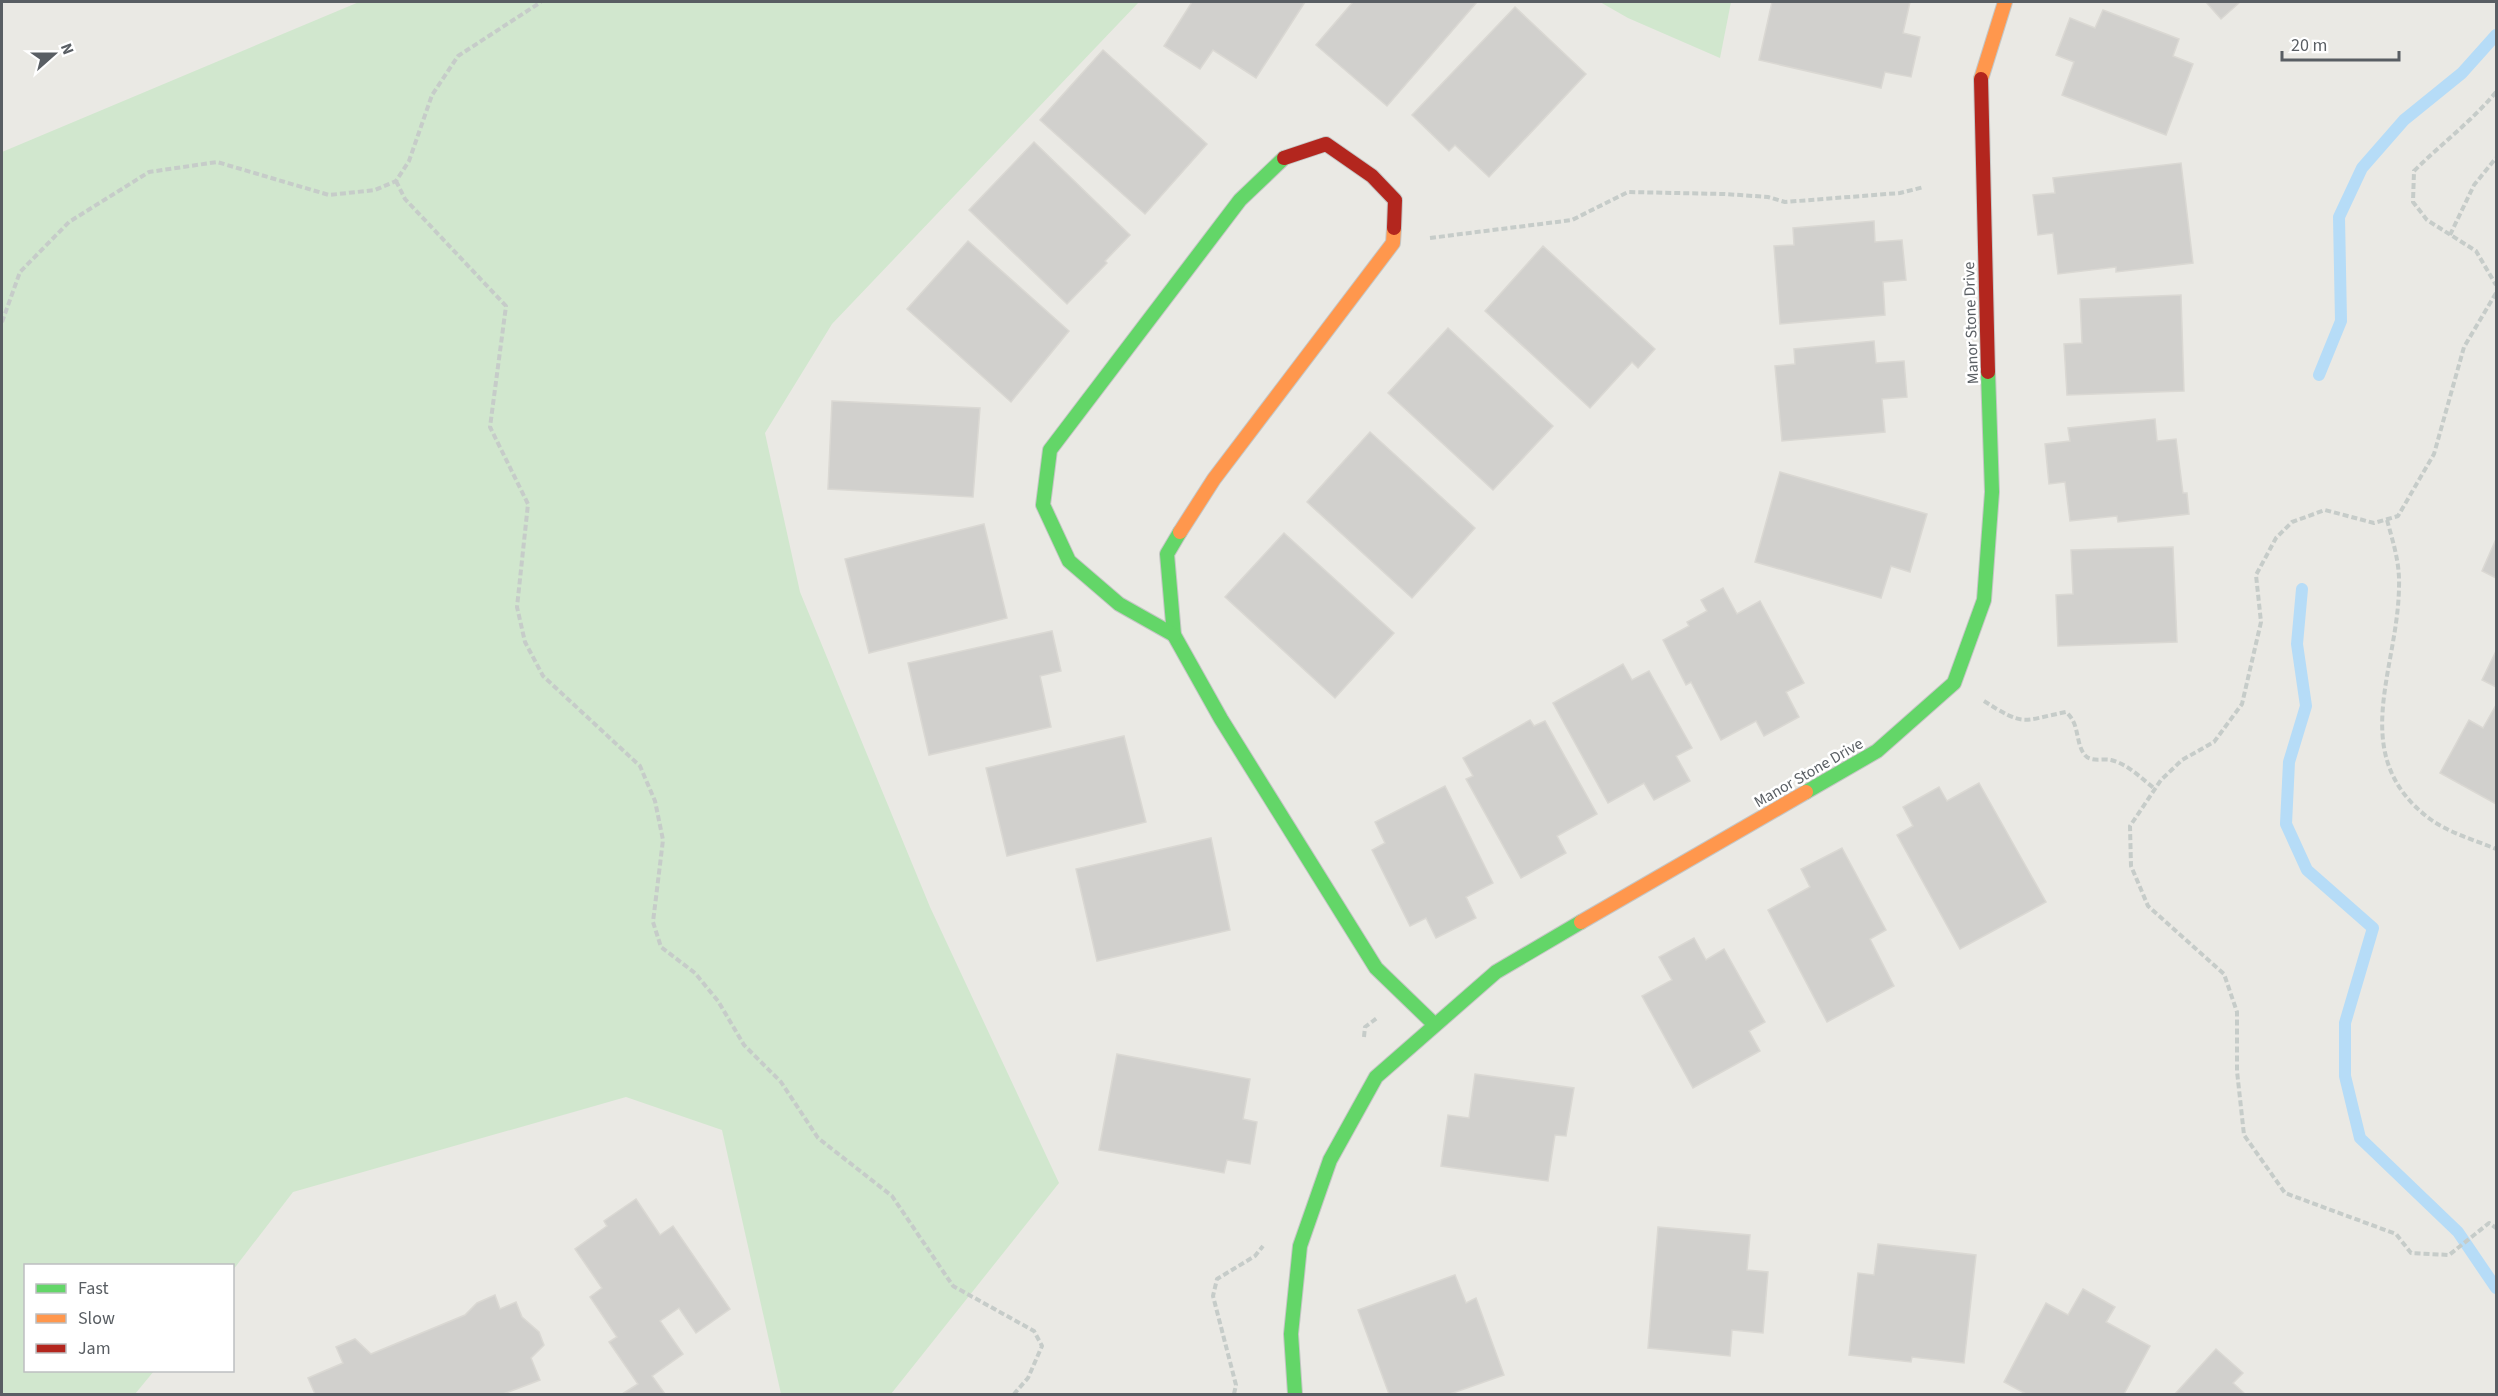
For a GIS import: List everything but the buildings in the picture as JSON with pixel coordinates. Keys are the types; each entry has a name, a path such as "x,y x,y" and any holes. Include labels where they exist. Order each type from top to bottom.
{"street":[{"name":"Manor Stone Drive","path":"1295,1395 1291,1334 1300,1246 1330,1160 1376,1077 1496,972 1877,751 1954,683 1984,600 1992,492 1979,85 2005,2"},
{"path":"1174,635 1119,604 1069,561 1043,505 1050,450 1240,200 1285,157 1326,144 1372,176 1395,200 1393,243 1214,479 1167,554 1174,635 1221,719 1376,968 1435,1025"}],"path":[{"path":"2,322 20,272 69,222 149,172 217,162 329,195 375,190 396,181 409,161 432,95 458,56 541,2"},
{"path":"2496,92 2480,112 2447,138 2414,171 2413,202 2427,220 2476,251 2496,285"},
{"path":"2451,235 2474,185 2496,158"},
{"path":"396,181 405,199 506,306 490,427 528,504 517,607 525,642 543,676 640,766 655,801 663,840 653,922 661,947 695,973 718,1001 744,1045 781,1082 818,1138 892,1196 953,1286 1034,1330 1042,1346 1028,1378 1014,1395"},
{"path":"1393,243 1572,220 1628,192 1725,194 1768,197 1785,202 1900,193 1924,187"},
{"path":"2496,293 2464,347 2434,454 2398,516 2374,523 2325,510 2292,522 2276,538 2256,574 2261,622 2242,704 2214,742 2182,760 2161,780 2130,826 2132,866 2148,906 2224,974 2237,1012 2236,1071 2244,1135 2285,1193 2396,1234 2411,1253 2449,1255 2488,1223 2496,1227"},
{"path":"2387,520 2396,552 2399,587 2381,729 2388,768 2407,800 2432,821 2496,849"},
{"path":"1954,683 2014,720 2030,720 2066,712 2074,719 2084,754 2090,759 2111,760 2128,768 2155,789"},
{"path":"1234,1395 1236,1385 1213,1296 1217,1279 1255,1256 1268,1239"}],"green space":[{"path":"359,2 1139,2 832,324 765,433 800,592 930,907 1059,1183 891,1394 781,1394 722,1130 626,1097 293,1192 234,1269 234,1264 24,1264 24,1372 153,1372 135,1394 2,1394 2,152"},
{"path":"1600,2 1731,2 1720,58 1628,18"}],"waterway":[{"path":"2319,375 2341,321 2339,217 2362,168 2404,120 2462,73 2496,35"},
{"path":"2302,589 2297,644 2306,706 2289,762 2286,824 2307,870 2373,928 2345,1023 2345,1076 2360,1138 2458,1232 2496,1288"}],"traffic: fast":[{"path":"1174,635 1119,604 1069,561 1043,505 1050,450 1240,200 1284,158"},
{"path":"1806,792 1877,751 1954,683 1984,600 1992,492 1988,372"},
{"path":"1180,532 1167,554 1174,635 1221,719 1376,968 1435,1025"},
{"path":"1295,1394 1291,1334 1300,1246 1330,1160 1376,1077 1496,972 1581,922"}],"traffic: slow":[{"path":"1981,79 2005,2"},
{"path":"1180,532 1214,479 1393,243 1394,228"},
{"path":"1581,922 1806,792"}],"traffic: jam":[{"path":"1981,79 1988,372"},
{"path":"1284,158 1326,144 1372,176 1395,200 1394,228"}]}
